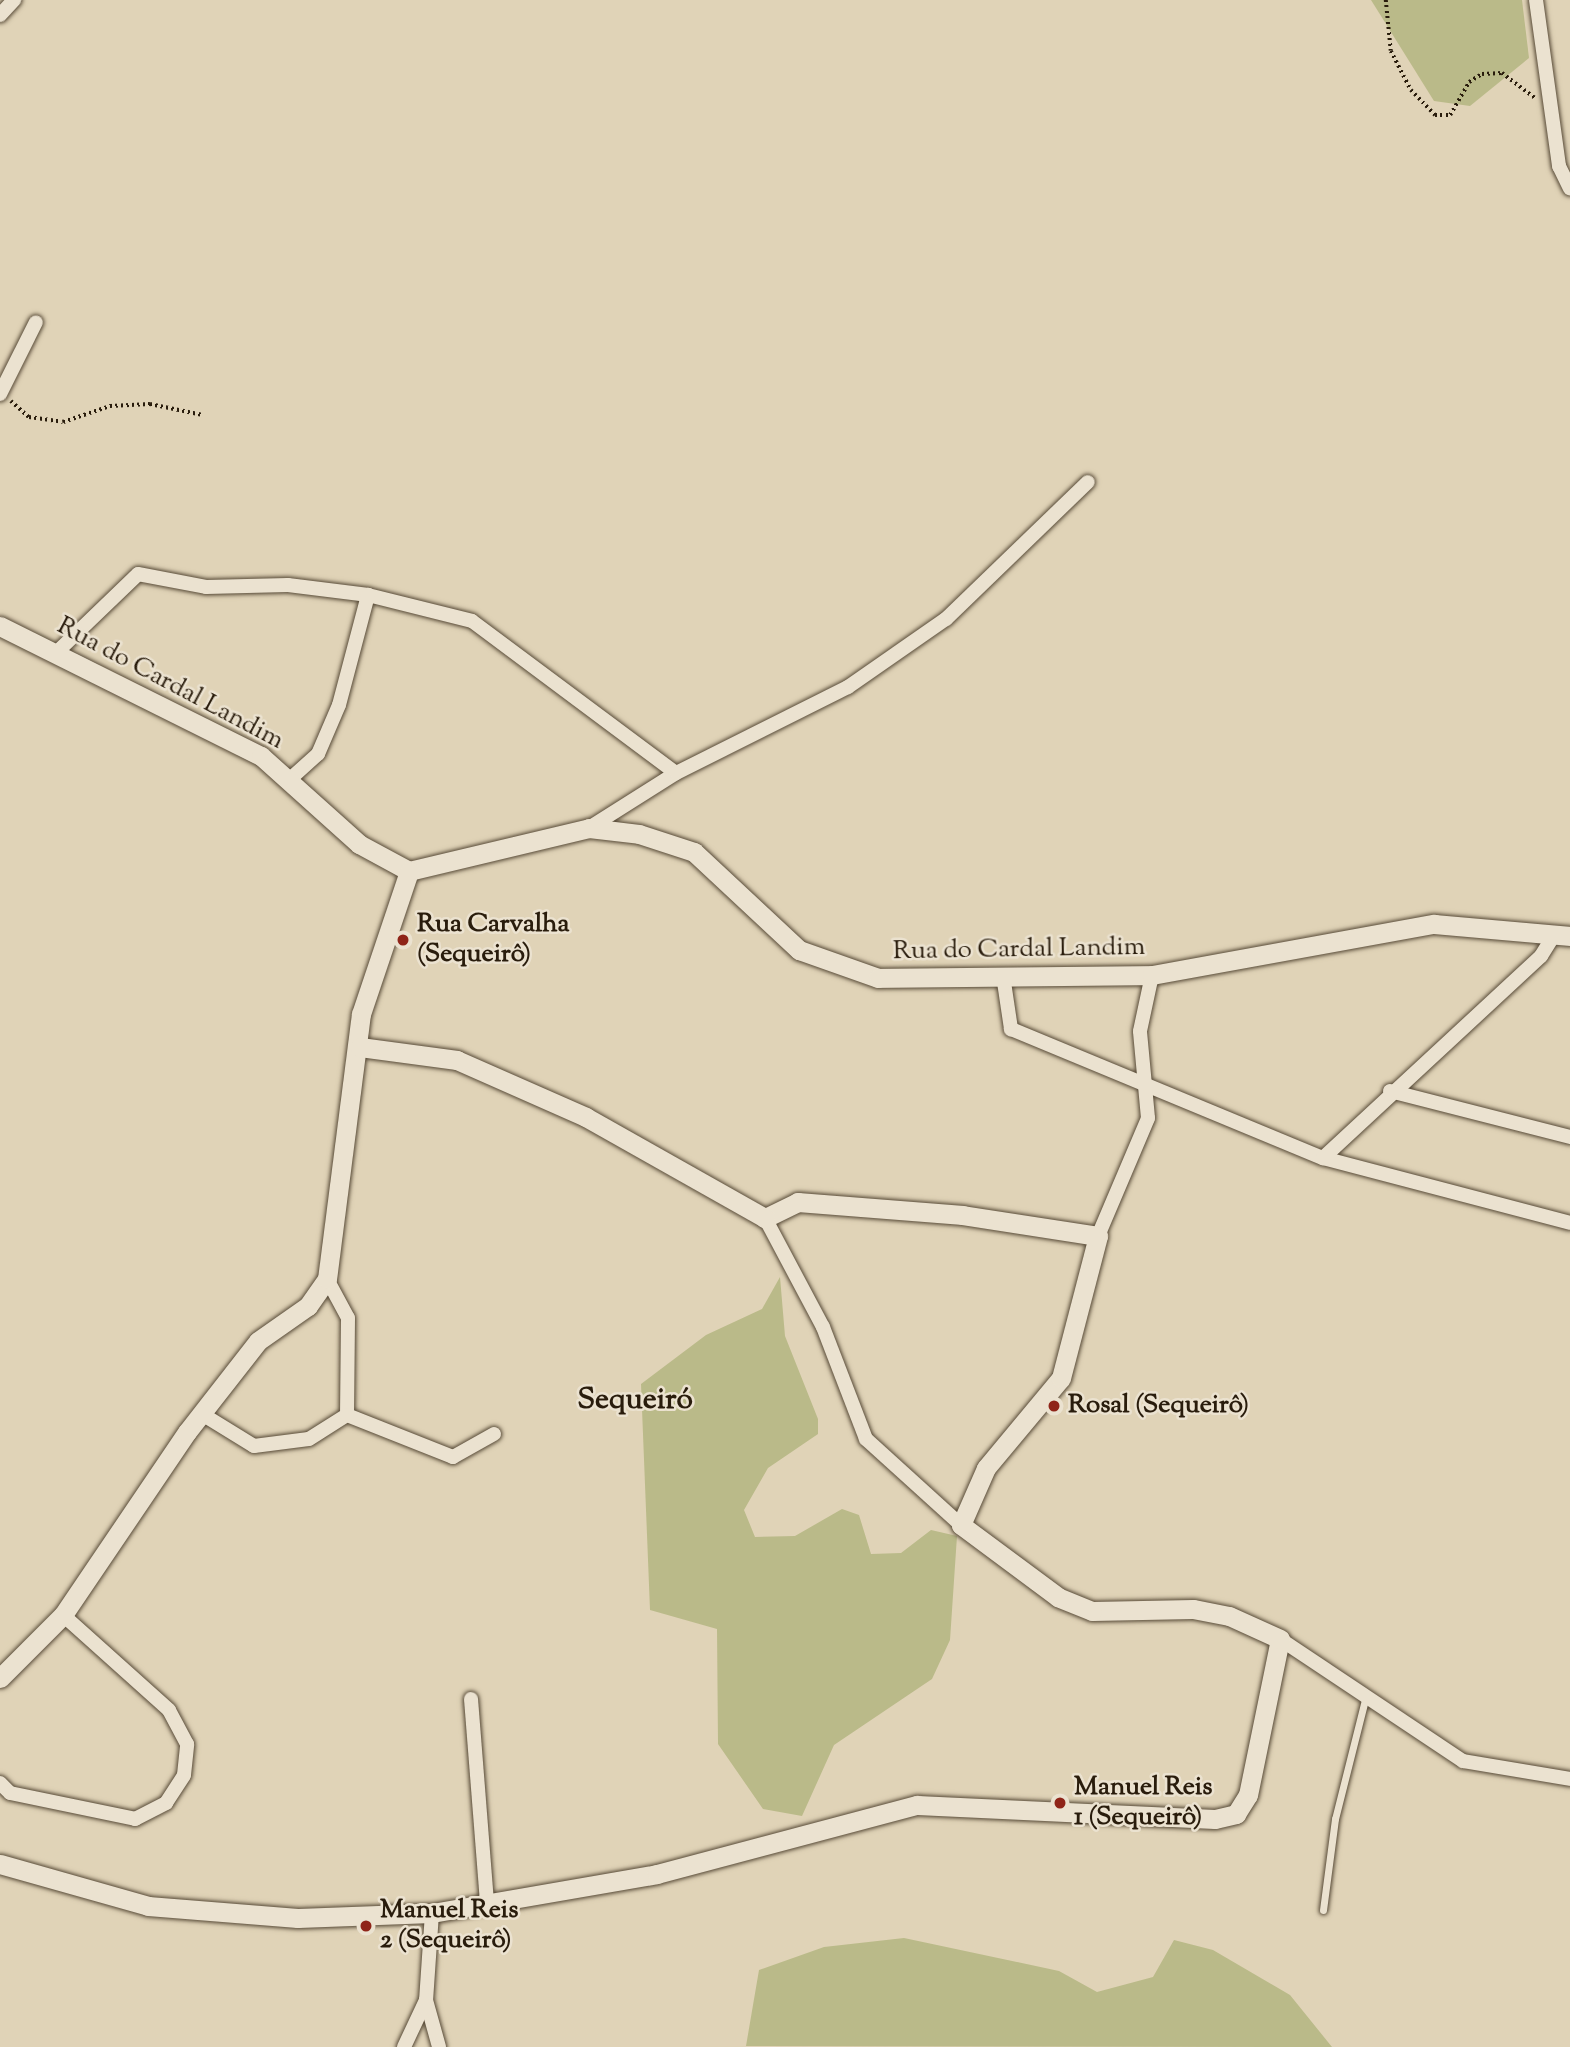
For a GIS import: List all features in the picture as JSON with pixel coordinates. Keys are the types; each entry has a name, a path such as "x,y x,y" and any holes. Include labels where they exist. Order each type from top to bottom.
{"street":[{"path":"0,15 14,0"},
{"path":"1536,0 1559,166 1570,190"},
{"path":"1,393 36,322"},
{"path":"589,828 676,773 848,687 946,619 1088,482"},
{"path":"57,652 138,574 206,587 288,585 368,595 472,621 676,773"},
{"path":"289,780 323,742 368,595"},
{"name":"Rua do Cardal Landim","path":"0,626 57,652 261,756 359,844 409,871 589,828 639,834 694,852 799,950 837,968 878,978 1003,982 1152,975 1434,924 1562,935"},
{"path":"0,1678 63,1615 201,1414 258,1341 308,1306 327,1279 360,1047 361,1014 409,871"},
{"path":"1323,1158 1390,1091 1541,957 1562,935"},
{"path":"961,1525 986,1468 1061,1378 1098,1236 1148,1118 1140,1031 1152,975"},
{"path":"1003,982 1011,1029 1323,1158 1570,1223"},
{"path":"360,1047 457,1060 586,1117 765,1218 823,1327 866,1439 961,1525 1058,1597 1092,1611 1193,1609 1229,1616 1280,1639 1463,1761 1570,1779"},
{"path":"1390,1091 1570,1138"},
{"path":"765,1218 798,1202 963,1215 1098,1236"},
{"path":"327,1279 348,1318 347,1415"},
{"path":"201,1414 254,1446 309,1439 347,1415"},
{"path":"347,1415 453,1457 494,1434"},
{"path":"0,1783 10,1793 135,1819 166,1803 184,1775 187,1745 169,1710 63,1615"},
{"path":"0,1864 148,1906 298,1918 432,1913 657,1874 917,1805 1216,1819 1236,1814 1248,1795 1280,1639"},
{"path":"471,1699 487,1903"},
{"path":"432,1913 426,2000 439,2047"},
{"path":"404,2047 426,2000"}],"lane":[{"path":"1323,1910 1335,1819 1366,1695"}],"path":[{"path":"1385,0 1391,51 1411,90 1435,115 1450,115 1469,82 1502,73 1552,113"},
{"path":"1,393 29,417 62,422 110,407 150,404 203,415"}],"green space":[{"path":"1371,0 1522,0 1529,58 1470,106 1434,101"},
{"path":"780,1277 785,1336 818,1419 818,1434 768,1468 744,1510 755,1537 795,1536 842,1509 859,1515 871,1554 901,1553 931,1530 957,1536 950,1640 932,1679 834,1745 802,1816 763,1809 718,1744 717,1629 650,1610 641,1384 706,1335 762,1309"},
{"path":"904,1938 1059,1971 1097,1992 1153,1977 1174,1940 1213,1950 1290,1995 1332,2047 746,2046 759,1970 824,1947"}],"place":[{"name":"Rua Carvalha (Sequeirô)","path":"403,940"},
{"name":"Rosal (Sequeirô)","path":"1054,1406"},
{"name":"Manuel Reis 1 (Sequeirô)","path":"1060,1803"},
{"name":"Manuel Reis 2 (Sequeirô)","path":"366,1926"}],"district":[{"name":"Sequeiró","path":"635,1401"}]}
